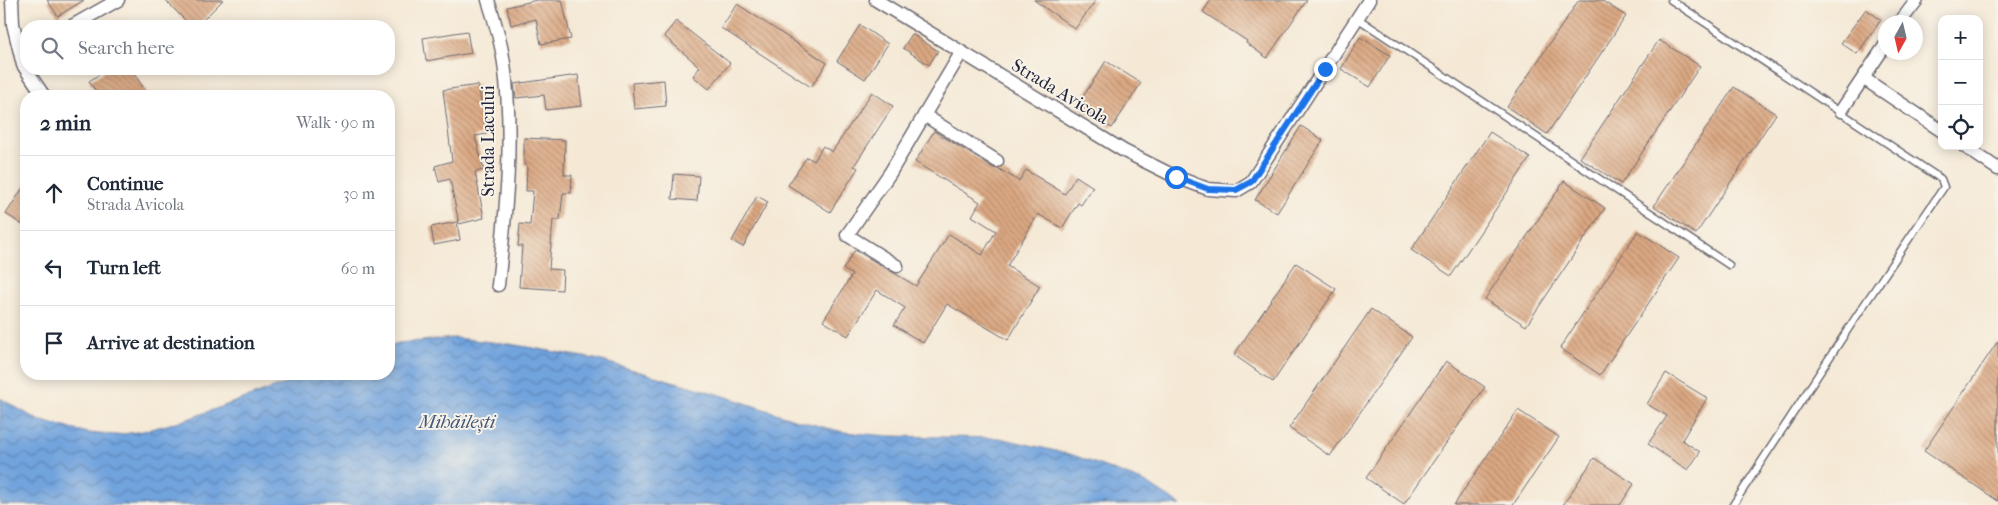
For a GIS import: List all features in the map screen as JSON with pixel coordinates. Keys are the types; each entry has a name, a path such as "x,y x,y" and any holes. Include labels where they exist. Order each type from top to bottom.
{"street":[{"path":"12,0 13,24 20,41"},
{"path":"83,20 118,0"},
{"name":"Strada Lacului","path":"488,0 504,61 508,100 507,188 498,284"},
{"name":"Strada Avicola","path":"876,0 1124,151 1176,177 1208,189 1236,190 1251,182 1357,18"},
{"path":"1357,18 1369,0"},
{"path":"1905,15 1917,0"},
{"path":"897,266 847,235 890,173 961,53"},
{"path":"1841,111 1878,56"},
{"path":"30,75 40,90"},
{"path":"1863,78 1938,128"},
{"path":"924,115 997,161"},
{"path":"1970,150 1998,169"}],"lane":[{"path":"1671,0 1941,179 1944,187 1733,505"},
{"path":"1357,18 1729,265"}],"water":[{"name":"Mihăilești","path":"455,338 510,344 595,359 718,394 800,421 843,432 889,436 1000,438 1073,455 1145,482 1181,505 0,505 0,398 38,420 88,433 116,435 143,431 182,421 295,380 395,380 395,344"}],"building":[{"path":"47,0 84,0 58,16"},
{"path":"165,0 223,0 203,20 185,20"},
{"path":"537,0 562,0 571,39 541,44 536,19 511,25 507,7"},
{"path":"1034,0 1096,0 1075,29"},
{"path":"1211,0 1307,0 1267,58 1246,43 1247,41 1203,12"},
{"path":"1579,0 1601,0 1626,16 1547,134 1507,107"},
{"path":"737,4 827,63 811,87 721,28"},
{"path":"1866,9 1878,18 1878,24 1857,54 1841,43"},
{"path":"676,21 730,63 709,89 693,76 700,67 664,36"},
{"path":"860,25 888,44 865,79 837,61"},
{"path":"467,31 471,53 426,61 423,38"},
{"path":"912,34 938,51 929,65 903,48"},
{"path":"1360,37 1390,55 1370,87 1341,69"},
{"path":"1659,40 1700,66 1621,184 1580,158"},
{"path":"1106,61 1141,83 1112,128 1077,106"},
{"path":"98,75 135,75 145,90 95,90 89,81"},
{"path":"578,75 582,106 546,110 544,95 516,98 514,84"},
{"path":"664,80 666,106 634,109 632,83"},
{"path":"478,85 487,134 475,136 484,170 475,172 484,218 459,224 450,179 439,182 435,166 452,161 443,90"},
{"path":"1734,87 1776,114 1696,234 1654,206"},
{"path":"872,92 893,106 854,166 858,168 830,212 788,185 807,157 814,161 823,146 832,152"},
{"path":"1301,126 1323,140 1277,213 1255,200"},
{"path":"934,131 993,168 999,169 1019,181 1026,170 1065,194 1076,176 1093,187 1081,205 1078,203 1062,228 1038,214 1007,266 1040,286 1008,340 947,304 923,343 894,325 905,308 877,290 848,336 823,321 852,275 843,269 855,250 916,286 949,234 982,255 996,231 972,216 980,202 915,162"},
{"path":"1490,132 1530,158 1451,276 1411,250"},
{"path":"524,138 565,140 564,175 572,175 571,193 563,193 560,220 553,220 549,269 563,270 562,290 519,287 522,246 518,246 520,224 530,225 533,191 526,191 527,165 524,165"},
{"path":"674,174 699,176 697,201 672,199"},
{"path":"1564,181 1605,208 1526,326 1485,299"},
{"path":"20,192 20,223 6,214"},
{"path":"757,196 768,202 743,247 732,241"},
{"path":"457,222 460,240 434,245 431,227"},
{"path":"1638,231 1679,258 1600,375 1560,348"},
{"path":"1296,263 1336,289 1273,382 1234,355"},
{"path":"1371,309 1412,337 1330,456 1289,428"},
{"path":"1998,341 1998,501 1924,451"},
{"path":"1446,361 1485,387 1404,504 1366,478"},
{"path":"1666,373 1707,398 1682,440 1700,452 1688,470 1648,444 1667,416 1647,404"},
{"path":"1518,410 1559,437 1513,505 1454,505"},
{"path":"1594,458 1634,484 1620,505 1563,505"}],"route":[{"path":"1176,177 1208,189 1236,190 1251,182 1325,69"}]}
